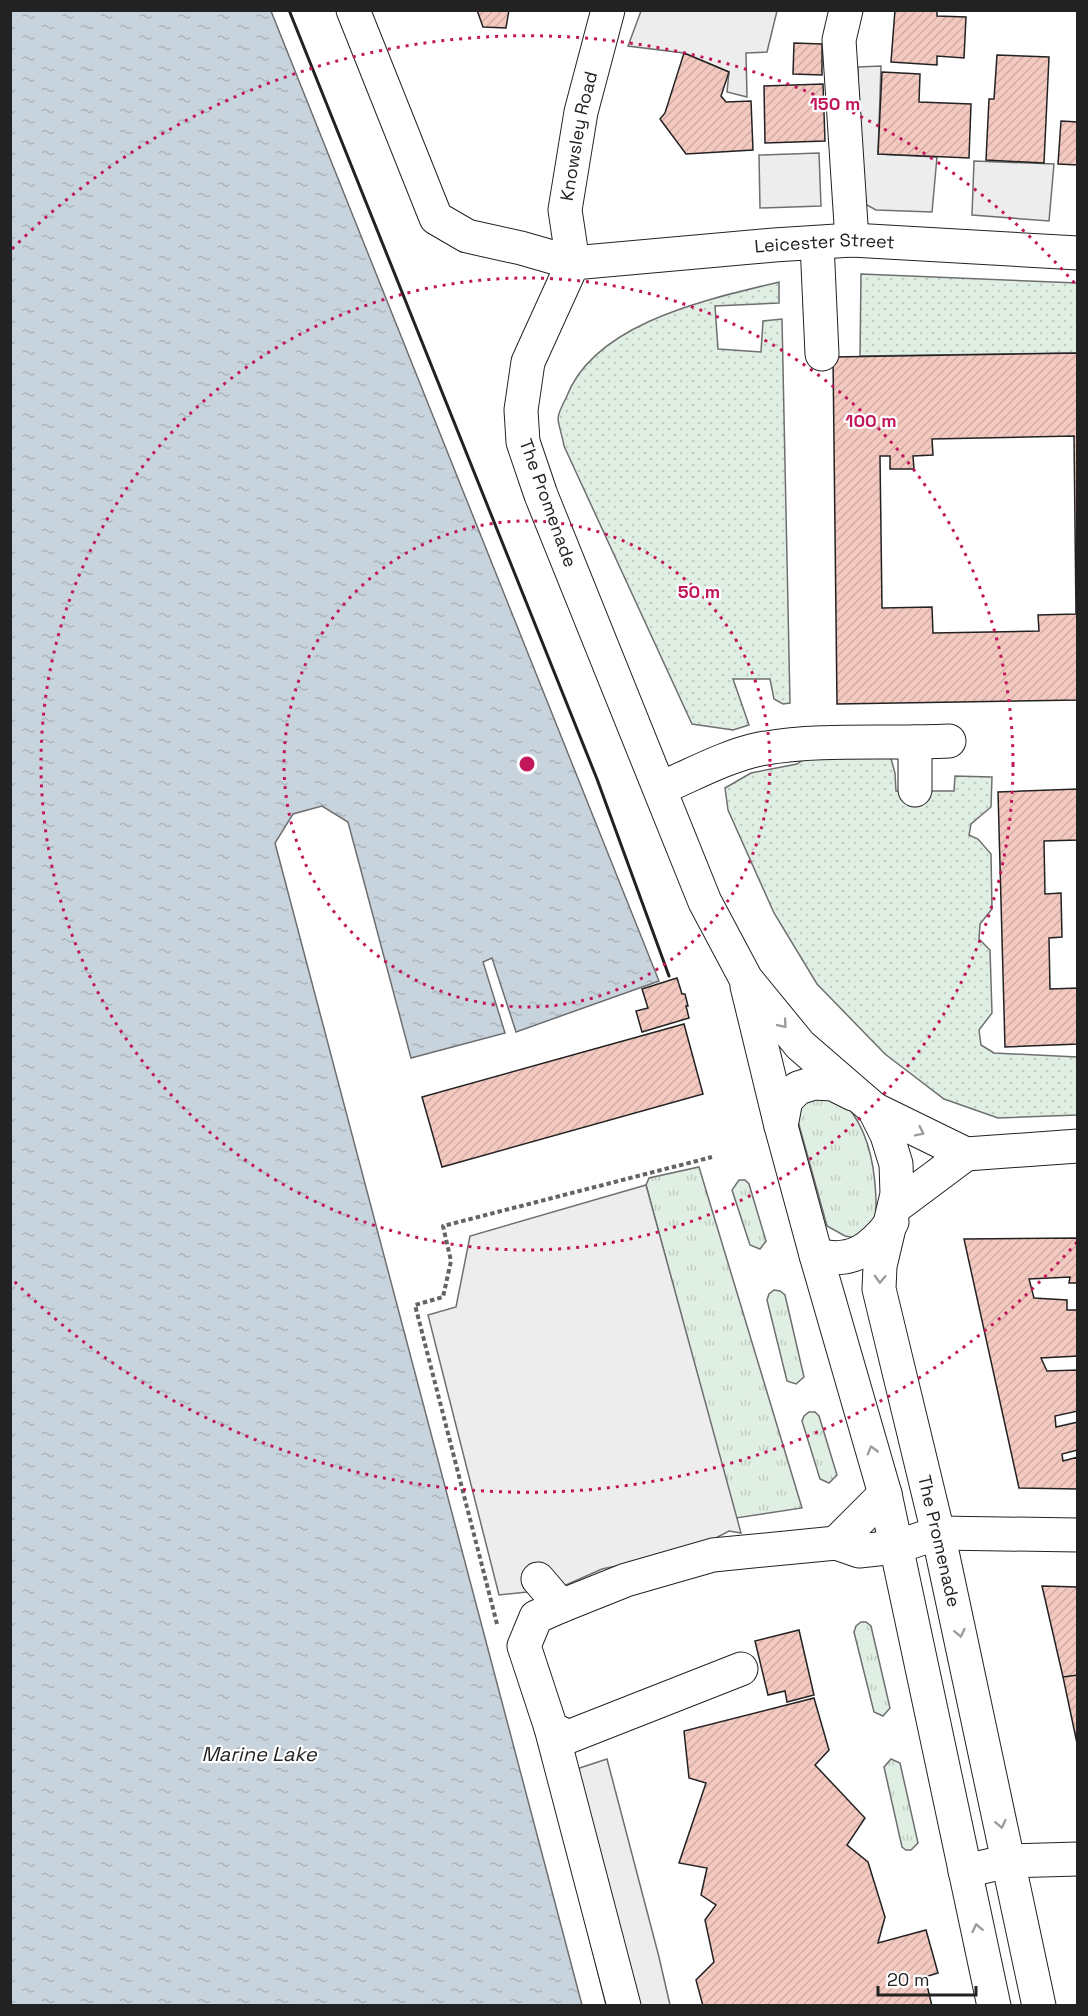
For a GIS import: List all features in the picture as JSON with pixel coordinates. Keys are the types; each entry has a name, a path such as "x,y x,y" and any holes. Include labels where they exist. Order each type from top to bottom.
{"main road":[{"path":"353,10 436,218 467,236 573,263"},
{"name":"Knowsley Road","path":"573,263 565,210 581,112 608,10"},
{"path":"846,10 839,40 852,240"},
{"name":"Leicester Street","path":"573,263 852,240 1077,253"},
{"path":"817,243 822,354"},
{"name":"The Promenade","path":"573,263 528,362 521,410 523,442 541,495 705,902 746,978 800,1045 868,1104 887,1135 896,1164 897,1194 894,1215 880,1266 879,1289 938,1533 1039,2006"},
{"path":"661,788 730,759 758,750 801,744 949,741"},
{"path":"915,742 915,790"},
{"name":"The Promenade","path":"746,978 781,1126 885,1494 994,2006"},
{"name":"The Promenade","path":"781,1126 786,1100 798,1088 814,1083 833,1084 868,1104"},
{"path":"868,1104 966,1154 1077,1146"},
{"path":"816,1255 838,1259 852,1257 879,1239 894,1215 966,1154"},
{"path":"836,1543 885,1494"},
{"path":"624,2006 551,1728 524,1646 536,1617 626,1580 713,1555 836,1543 858,1551 896,1547 938,1533 1077,1535"},
{"path":"538,1579 561,1606"},
{"path":"551,1728 568,1737 741,1670"},
{"path":"934,1726 979,1722"},
{"path":"965,1871 1009,1861 1077,1859"}],"path":[{"path":"498,1627 415,1305 443,1297 452,1261 443,1226 712,1157"}],"green space":[{"path":"861,274 1077,283 1077,353 860,356"},
{"path":"779,282 779,303 715,306 718,349 761,352 763,321 782,319 790,703 783,704 774,699 770,679 733,679 749,725 733,730 692,724 564,446 558,417 580,372 601,350 628,332 689,306"},
{"path":"890,755 895,773 896,791 954,791 955,776 992,777 991,807 971,824 969,835 978,839 991,854 992,909 980,924 979,939 990,950 992,1013 979,1030 981,1045 994,1053 1077,1057 1077,1115 998,1118 944,1099 885,1054 817,984 774,913 728,810 725,788 751,773 797,764 808,756"},
{"path":"836,1097 853,1114 860,1126 866,1138 873,1165 876,1220 856,1238 845,1236 827,1226 796,1114 802,1101"},
{"path":"699,1167 802,1508 736,1518 646,1185 649,1178"},
{"path":"739,1180 745,1180 749,1184 766,1241 760,1249 750,1245 732,1190"},
{"path":"774,1290 785,1295 804,1377 796,1384 787,1381 767,1300 769,1294"},
{"path":"809,1412 815,1412 819,1416 837,1475 829,1483 820,1479 802,1421"},
{"path":"861,1622 866,1622 871,1626 890,1708 883,1716 874,1712 854,1632 856,1626"},
{"path":"891,1759 900,1763 918,1843 911,1850 902,1847 884,1767"}],"shaded area":[{"path":"641,11 777,11 767,52 746,53 747,97 727,92 729,72 684,53 628,46"},
{"path":"881,66 878,154 937,157 932,212 876,210 865,204 859,190 858,67"},
{"path":"819,153 821,206 760,208 759,155"},
{"path":"974,161 1054,164 1049,221 972,215"},
{"path":"646,1185 741,1533 729,1531 693,1550 602,1569 557,1589 499,1595 428,1315 456,1307 470,1236"},
{"path":"607,1759 670,2005 606,2005 549,1778"}],"water":[{"name":"Marine Lake","path":"11,10 271,11 659,981 516,1032 492,958 483,962 505,1033 411,1058 348,822 322,806 293,814 275,843 582,2005 11,2005"}],"building":[{"path":"477,10 509,10 506,28 483,27"},
{"path":"895,10 937,10 937,16 966,17 964,58 937,56 937,65 891,62"},
{"path":"794,43 822,44 822,75 793,74"},
{"path":"684,53 729,72 721,96 726,102 751,101 753,150 686,154 660,119 665,113"},
{"path":"997,55 1049,57 1044,163 986,160 989,99 994,99"},
{"path":"882,72 920,74 919,102 971,104 969,158 878,154"},
{"path":"823,84 825,141 765,143 764,86"},
{"path":"1061,121 1078,122 1078,165 1058,164"},
{"path":"1078,353 1078,700 837,704 833,357","holes":["1074,436 1076,614 1038,615 1039,631 933,633 932,607 882,608 880,456 890,456 890,469 914,469 913,456 933,455 932,439"]},
{"path":"1078,789 1078,840 1044,841 1045,894 1061,893 1062,937 1049,938 1050,989 1078,988 1078,1044 1005,1047 998,792"},
{"path":"677,978 682,994 685,994 689,1018 642,1032 636,1011 648,1008 642,989"},
{"path":"684,1024 703,1094 442,1167 422,1097"},
{"path":"1078,1238 1078,1283 1069,1283 1070,1277 1029,1279 1034,1298 1067,1300 1067,1310 1078,1310 1078,1356 1041,1358 1047,1371 1078,1370 1078,1411 1055,1416 1056,1427 1078,1422 1078,1450 1062,1454 1063,1461 1078,1457 1078,1489 1019,1488 964,1239"},
{"path":"1042,1586 1078,1587 1078,1675 1063,1677"},
{"path":"799,1630 814,1695 787,1702 785,1691 768,1695 755,1641"},
{"path":"1078,1675 1078,1748 1063,1677"},
{"path":"814,1698 829,1750 815,1765 865,1818 847,1845 868,1862 885,1917 878,1943 926,1930 938,1973 925,1977 932,2006 703,2006 696,1980 714,1962 705,1920 716,1905 701,1895 707,1868 679,1863 706,1783 689,1778 684,1731"}],"wall":[{"path":"289,10 597,779 669,976"}]}
